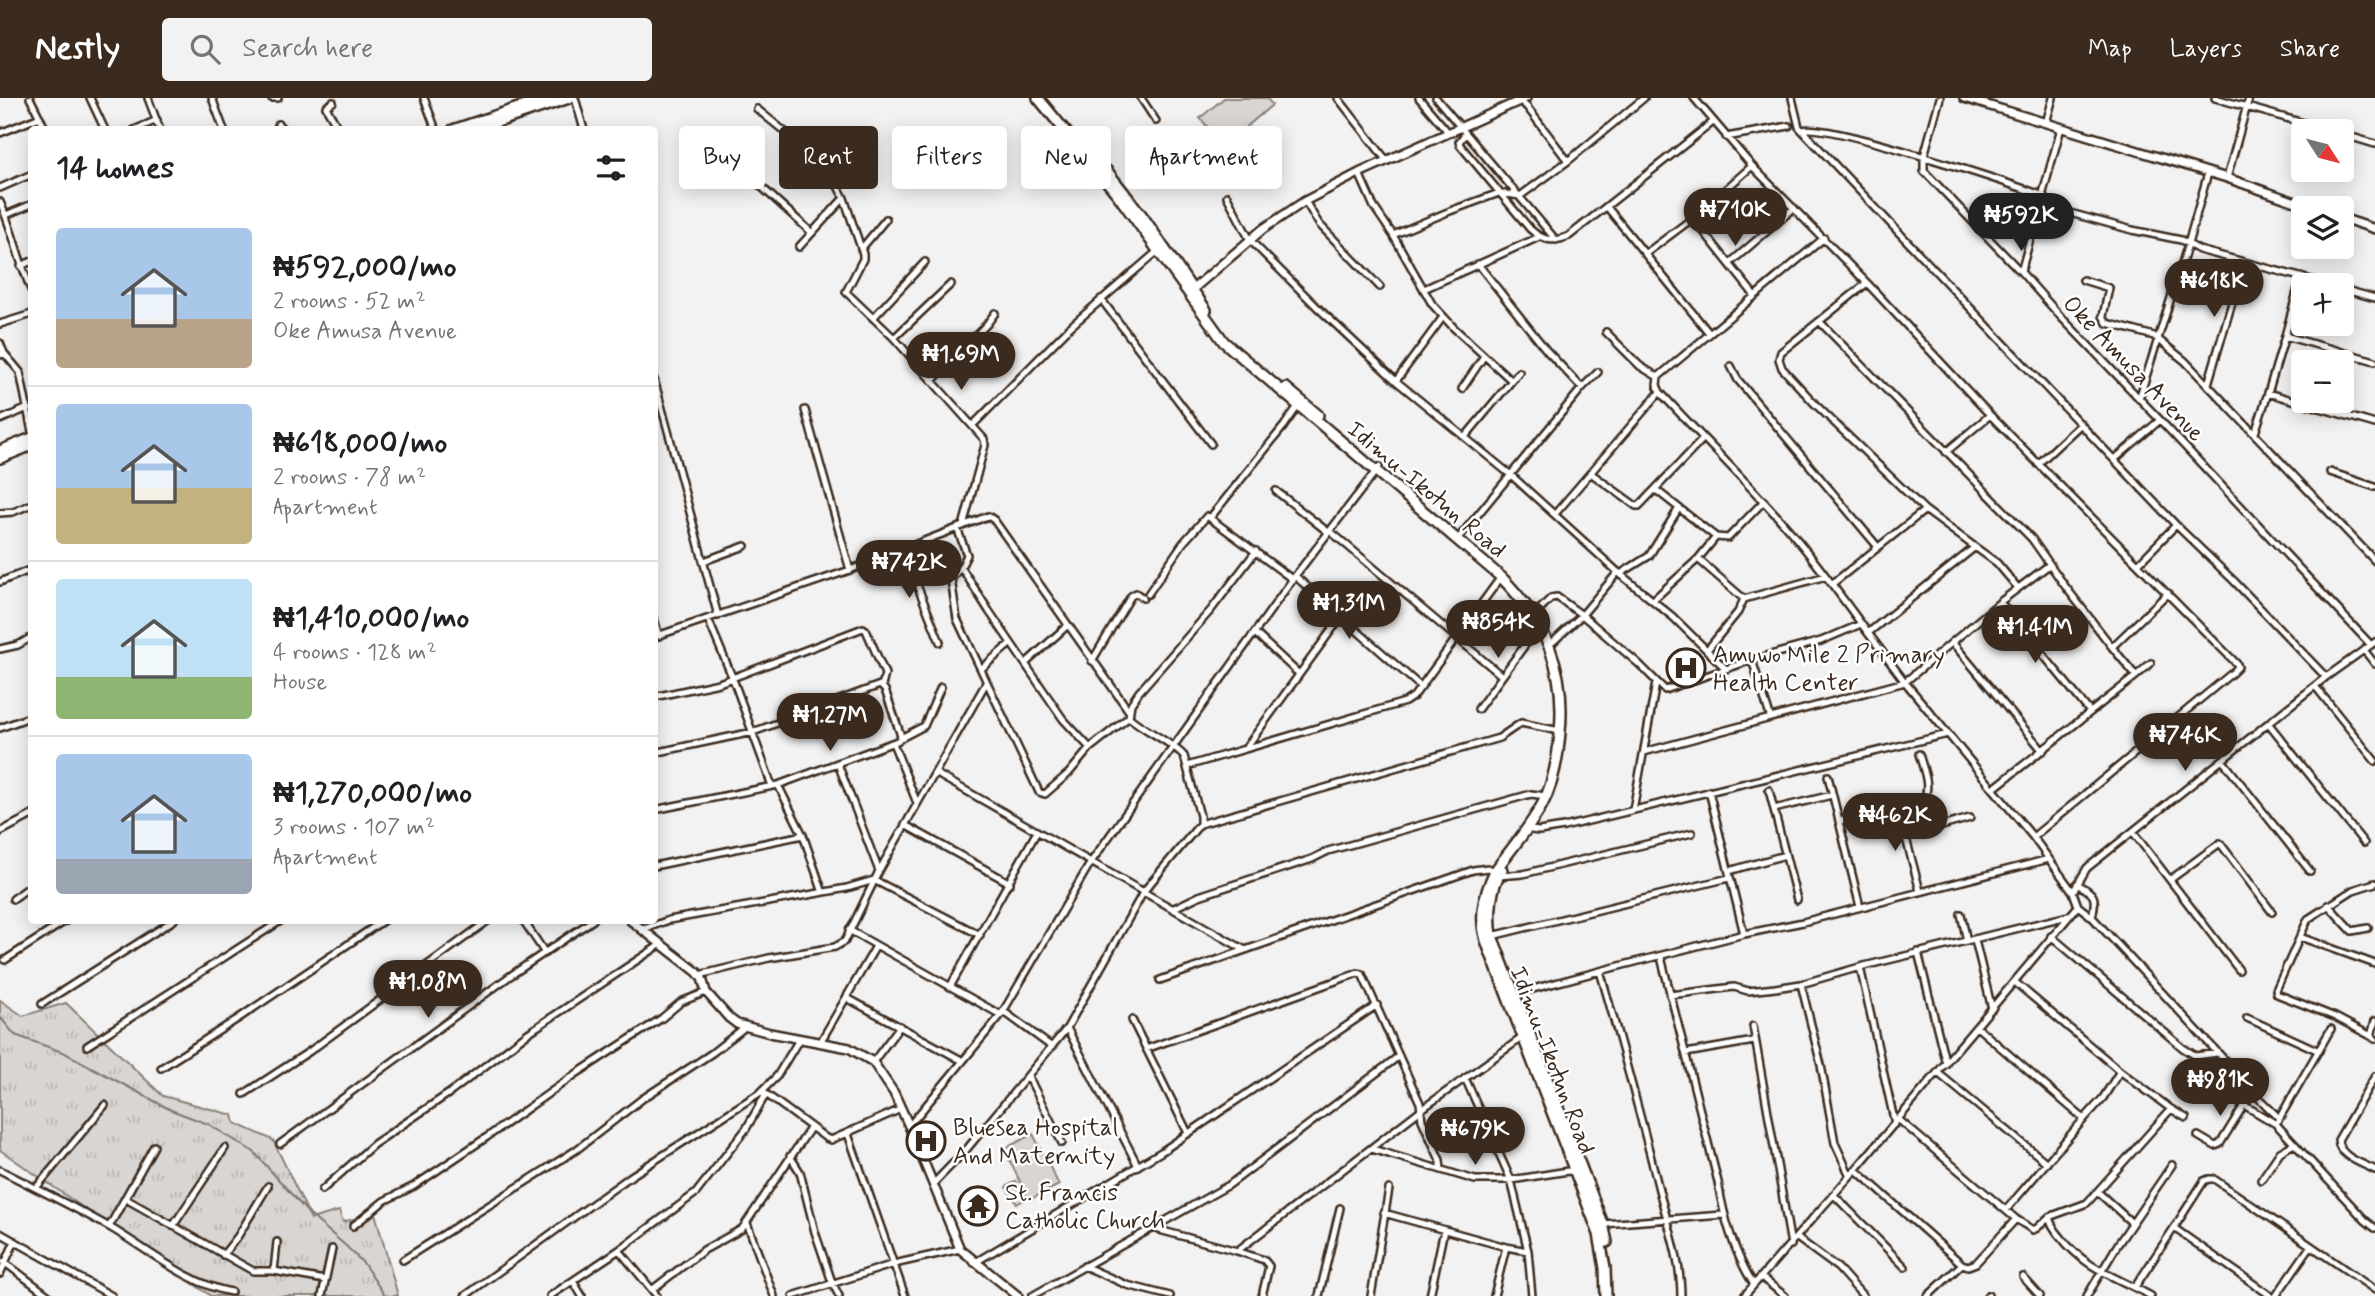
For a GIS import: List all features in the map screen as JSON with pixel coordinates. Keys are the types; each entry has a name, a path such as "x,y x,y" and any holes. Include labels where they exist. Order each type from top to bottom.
{"main road":[{"path":"464,126 533,100 548,98"},
{"path":"489,126 569,98"},
{"name":"Idimu-Ikotun Road","path":"1038,98 1048,104 1161,248 1217,334 1501,577 1517,593 1539,626 1553,654 1562,703 1557,762 1546,796 1484,898 1483,929 1523,1037 1579,1171 1599,1234 1605,1268 1606,1296"},
{"path":"1161,248 1232,342 1377,469 1506,573 1537,612 1553,642 1563,668 1568,705 1561,736 1562,764 1550,801 1497,874 1490,908 1492,936 1579,1171 1603,1224 1612,1274 1612,1296"},
{"path":"0,451 28,440"},
{"path":"0,458 28,447"}],"street":[{"path":"30,98 44,126"},
{"path":"90,98 102,126"},
{"path":"148,98 159,126"},
{"path":"212,98 223,126"},
{"path":"271,98 278,98"},
{"path":"424,98 434,126"},
{"path":"575,98 583,126"},
{"path":"1141,98 1156,121"},
{"path":"1338,98 1387,161"},
{"path":"1419,98 1448,132"},
{"path":"1436,98 1558,240"},
{"path":"1393,235 1499,193 1520,196 1568,161 1644,98"},
{"path":"1694,98 1752,166 1824,238 1990,415 2238,667 2033,837"},
{"path":"1792,98 1799,127 2176,525 2326,677"},
{"path":"1924,156 1940,98"},
{"path":"1964,98 2227,178 2291,200"},
{"path":"2046,123 2053,98"},
{"path":"2215,98 2291,119"},
{"path":"2227,178 2249,98"},
{"path":"1194,289 1250,240 1305,201 1359,173 1520,99 1568,161"},
{"path":"333,102 326,107 337,126"},
{"path":"757,109 828,167 844,198 863,259 846,292 894,338 982,435 985,445 960,527 967,555 950,583 955,612 986,683 1042,794 1058,785 1090,748 1129,714 1139,692 1211,610 1256,551"},
{"path":"0,133 40,117"},
{"path":"143,126 157,120"},
{"path":"1424,289 1539,237 1558,240 1569,236 1713,122"},
{"path":"1726,137 1789,126"},
{"path":"1802,130 1808,128 1829,131 1924,156 2044,196"},
{"path":"2021,272 2061,128"},
{"path":"1465,134 1459,144 1525,224 1539,237"},
{"path":"2354,138 2375,144"},
{"name":"Oke Amusa Avenue","path":"1924,156 1924,172 2373,643"},
{"path":"1645,254 1693,218 1752,166"},
{"path":"1359,173 1374,207 1443,317 1511,380"},
{"path":"2140,399 2208,173"},
{"path":"0,188 28,176"},
{"path":"763,189 811,232"},
{"path":"1227,196 1250,240 1396,381 1512,476 1708,649 1726,668"},
{"path":"799,247 844,198"},
{"path":"1305,201 1319,224 1380,287"},
{"path":"0,202 28,283"},
{"path":"2041,205 2132,230 2181,240 2199,250 2291,274"},
{"path":"6,215 28,206"},
{"path":"1607,207 1709,334"},
{"path":"1730,263 1794,208"},
{"path":"1525,224 1537,216"},
{"path":"1693,218 1755,296"},
{"path":"861,249 886,219"},
{"path":"2354,222 2375,229"},
{"path":"1824,238 1658,377 1660,392 1763,501 1826,576 1905,682 2033,837 2073,892 2078,906 2092,917 2232,1068 2235,1075 2294,1144 2375,1228"},
{"path":"973,425 1070,327 1161,248"},
{"path":"873,318 925,262"},
{"path":"2208,384 2244,262"},
{"path":"20,266 28,263"},
{"path":"1478,264 1547,351 1582,388"},
{"path":"2083,280 2109,288 2104,316 2107,323 2159,339 2208,384 2375,561"},
{"path":"1867,283 1781,352 1779,359 1782,368 1815,404 1925,510 1997,563 2018,588"},
{"path":"894,338 951,284"},
{"path":"2354,293 2375,299"},
{"path":"1101,299 1211,444"},
{"path":"933,380 995,313"},
{"path":"2255,433 2291,314"},
{"path":"0,324 28,315"},
{"path":"1396,381 1443,317"},
{"path":"1820,322 2032,539 2049,565 2136,676"},
{"path":"1606,332 1640,366 1658,377"},
{"path":"2285,336 2375,361"},
{"path":"0,343 2,354 20,372 28,400"},
{"path":"1462,389 1484,356"},
{"path":"1731,366 1738,380 1878,547"},
{"path":"1465,437 1519,372"},
{"path":"1461,535 1598,372"},
{"path":"1555,514 1660,392"},
{"path":"2268,393 2375,424"},
{"path":"658,394 718,616"},
{"path":"0,420 28,405"},
{"path":"1210,518 1298,406"},
{"path":"805,410 850,570"},
{"path":"1946,452 1990,415"},
{"path":"2115,460 2160,420"},
{"path":"2038,464 2081,424"},
{"path":"1592,474 1636,506 1642,504 1656,490 1703,439"},
{"path":"909,1126 1002,1013 1091,862 1294,578 1377,469"},
{"path":"2330,472 2375,488"},
{"path":"1656,490 1716,537 1728,538 1763,501"},
{"path":"1276,491 1502,676"},
{"path":"0,513 13,512 28,506"},
{"path":"1553,642 1619,573 1649,556 1678,508"},
{"path":"1832,584 1925,510"},
{"path":"658,637 850,570 984,516 994,520 1129,714 1143,729 1174,746 1184,757 1200,824"},
{"path":"1092,661 1131,596 1136,593 1145,596 1182,542 1204,518 1210,518 1294,578 1421,687"},
{"path":"2138,564 2176,525"},
{"path":"1653,600 1698,559 1716,537"},
{"path":"704,561 745,546"},
{"path":"1868,633 1975,547"},
{"path":"902,548 940,642"},
{"path":"1698,559 1744,600"},
{"path":"1644,752 1770,716 1905,682 2000,602 2049,565"},
{"path":"961,567 1063,719 1090,748"},
{"path":"0,582 28,571"},
{"path":"1708,649 1738,612 1744,600 1826,576"},
{"path":"1187,766 1405,702 1421,687 1501,577"},
{"path":"2112,647 2168,593"},
{"path":"1537,612 1554,596 1639,664 1661,689 1670,690 1726,668 1821,641 1861,624"},
{"path":"2000,602 2090,712"},
{"path":"1245,749 1341,617"},
{"path":"708,620 775,785 803,835 826,892"},
{"path":"1026,663 1068,625"},
{"path":"1478,709 1539,626"},
{"path":"658,696 733,678 863,628 885,674 882,686 901,738"},
{"path":"1255,633 1299,674"},
{"path":"0,649 18,645 28,639"},
{"path":"1952,642 2043,751"},
{"path":"981,669 1011,643"},
{"path":"2073,892 2087,868 2326,677 2373,643"},
{"path":"2364,650 2375,664"},
{"path":"1752,660 1770,716"},
{"path":"1993,789 2151,663"},
{"path":"699,975 769,958 835,947 845,941 874,880 986,683"},
{"path":"1633,810 1656,683"},
{"path":"658,752 753,732 882,686"},
{"path":"2315,686 2375,761"},
{"path":"658,809 775,785 893,743 924,726 942,687"},
{"path":"0,728 28,718"},
{"path":"933,1184 967,1150 1067,1028 1144,891 1200,824 1499,738 1521,723 1561,736"},
{"path":"2269,724 2364,842"},
{"path":"1531,830 1547,830 1948,734"},
{"path":"893,743 917,803"},
{"path":"1839,821 1921,801 1927,794 1928,784 1919,754"},
{"path":"2223,761 2310,871"},
{"path":"838,764 879,871"},
{"path":"935,773 1245,950"},
{"path":"1828,776 1860,907"},
{"path":"1769,789 1797,900"},
{"path":"1709,791 1744,934"},
{"path":"1174,908 1199,896 1312,859 1328,851 1531,794 1546,796"},
{"path":"1774,809 1832,794"},
{"path":"1898,808 1920,891"},
{"path":"0,832 28,817"},
{"path":"1904,837 1970,818"},
{"path":"905,825 1010,883"},
{"path":"2133,832 2239,970"},
{"path":"1160,980 1473,870 1488,868 1497,874 1523,874 1692,833"},
{"path":"658,865 803,835"},
{"path":"950,986 1035,835"},
{"path":"2171,879 2220,843 2272,912"},
{"path":"1492,936 1729,875 1785,855"},
{"path":"1514,994 2049,859"},
{"path":"658,924 826,892 874,880 980,935"},
{"path":"2375,883 2353,890 2308,919 2276,993 2335,1017 2373,1038 2375,1021"},
{"path":"2077,884 2094,895 2096,901 2092,917"},
{"path":"13,899 28,888"},
{"path":"2328,905 2352,930 2368,928"},
{"path":"1744,1296 1856,1170 2078,906"},
{"path":"1961,914 1968,941"},
{"path":"1670,995 1734,987 1748,991 1801,984 1917,952 2070,916"},
{"path":"5,960 60,924"},
{"path":"42,1004 168,924"},
{"path":"87,1046 276,924"},
{"path":"161,1068 378,924"},
{"path":"244,1094 310,1051 484,924"},
{"path":"526,924 545,953"},
{"path":"281,1144 587,924"},
{"path":"634,924 699,975 706,992 729,1018 745,1027 849,1048 873,1062 894,1093 960,1249 1013,1295"},
{"path":"641,930 658,924"},
{"path":"849,930 1002,1013 1052,1047"},
{"path":"2051,936 2183,1048 2196,1056 2217,1053"},
{"path":"2300,937 2375,964"},
{"path":"1975,940 1992,1009"},
{"path":"322,1190 374,1144 451,1092 528,1033 660,945"},
{"path":"821,1041 876,946"},
{"path":"1917,952 1946,1064"},
{"path":"1661,957 1718,1182 1723,1214 1739,1258 1754,1285"},
{"path":"1860,967 1896,1122 2033,1230 2049,1217 2084,1205 2171,1109"},
{"path":"1600,971 1666,1218 1678,1267 1681,1296"},
{"path":"1146,1049 1358,973 1365,978 1422,1109 1422,1120 1440,1160 1441,1169"},
{"path":"2015,983 2120,1071 2186,1118"},
{"path":"1801,984 1821,1065 1835,1143 1850,1177"},
{"path":"353,1226 384,1201 414,1186 662,1018 681,1002 706,992"},
{"path":"847,998 963,1061"},
{"path":"974,1263 1138,1166 1377,1005"},
{"path":"2247,1018 2319,1051"},
{"path":"1132,1020 1188,1133"},
{"path":"873,1062 900,1026"},
{"path":"1753,1026 1791,1245"},
{"path":"403,1260 576,1150 745,1027"},
{"path":"1977,1027 2084,1119"},
{"path":"1067,1028 1138,1166"},
{"path":"2277,1121 2331,1029"},
{"path":"1237,1251 1422,1109 1523,1037"},
{"path":"550,1296 619,1250 696,1192 746,1129 763,1093 800,1038"},
{"path":"1686,1053 1754,1041"},
{"path":"1032,1296 1229,1185 1399,1056"},
{"path":"2006,1210 2103,1098 2120,1071"},
{"path":"1938,1073 2047,1163"},
{"path":"2235,1075 2233,1088 2244,1105 2277,1121"},
{"path":"1028,1076 1062,1143"},
{"path":"2375,1076 2338,1140 2338,1147 2346,1155 2375,1170"},
{"path":"1465,1078 1511,1180 1528,1251 1532,1296"},
{"path":"763,1093 831,1140 901,1109"},
{"path":"465,1296 631,1176 763,1093"},
{"path":"36,1188 105,1105"},
{"path":"2198,1136 2215,1146 2220,1144 2244,1105"},
{"path":"653,1289 704,1250 736,1234 747,1223 811,1127"},
{"path":"848,1134 905,1296"},
{"path":"2261,1180 2280,1152 2294,1144"},
{"path":"109,1227 154,1146"},
{"path":"173,1226 225,1148"},
{"path":"1372,1149 1475,1180 1511,1180 1579,1171"},
{"path":"790,1156 800,1172 815,1232 839,1296"},
{"path":"2087,1296 2132,1223 2172,1166"},
{"path":"0,1170 109,1227 194,1279 231,1292"},
{"path":"1856,1170 1962,1264 1968,1266 1976,1263 2016,1219"},
{"path":"2135,1287 2204,1181 2214,1179 2375,1290"},
{"path":"223,1255 238,1236 268,1186"},
{"path":"1371,1296 1389,1189"},
{"path":"2098,1192 2132,1223"},
{"path":"1834,1195 1905,1267"},
{"path":"125,1199 253,1271 274,1271 325,1280"},
{"path":"1319,1296 1340,1208"},
{"path":"1384,1213 1528,1251"},
{"path":"1603,1224 1723,1214"},
{"path":"2049,1217 2050,1223 2067,1245 2086,1263 2151,1296"},
{"path":"747,1223 774,1296"},
{"path":"1152,1228 1265,1260 1269,1266 1262,1296"},
{"path":"2174,1228 2273,1296 2310,1247"},
{"path":"1430,1296 1444,1230"},
{"path":"0,1233 112,1296"},
{"path":"1797,1238 1838,1268 1863,1296"},
{"path":"0,1273 15,1241"},
{"path":"274,1271 277,1241"},
{"path":"1493,1296 1506,1247"},
{"path":"322,1296 332,1249"},
{"path":"793,1296 894,1264 960,1249"},
{"path":"619,1250 657,1296"},
{"path":"4,1262 49,1296"},
{"path":"1928,1296 1962,1264"},
{"path":"1084,1266 1118,1281 1170,1296"},
{"path":"1761,1277 1785,1296"},
{"path":"2023,1277 2040,1296"},
{"path":"573,1281 582,1296"}],"green space":[{"path":"1224,98 1267,98 1272,105 1247,126 1207,126 1200,118"},
{"path":"0,1000 23,1016 66,1003 163,1096 233,1115 235,1123 273,1140 311,1219 339,1211 343,1222 375,1213 398,1296 211,1296 0,1150"},
{"path":"1033,1134 1059,1185 1029,1200 1004,1149"},
{"path":"1016,1181 1027,1198 1017,1204 1006,1187"}],"waterway":[{"path":"0,1017 15,1035 65,1053 171,1110 208,1124 254,1152 310,1215 364,1264 385,1296"}],"place":[{"name":"Amuwo Mile 2 Primary Health Center","path":"1686,668"},
{"name":"Bluesea Hospital And Maternity","path":"926,1141"},
{"name":"St. Francis Catholic Church","path":"978,1206"}]}
